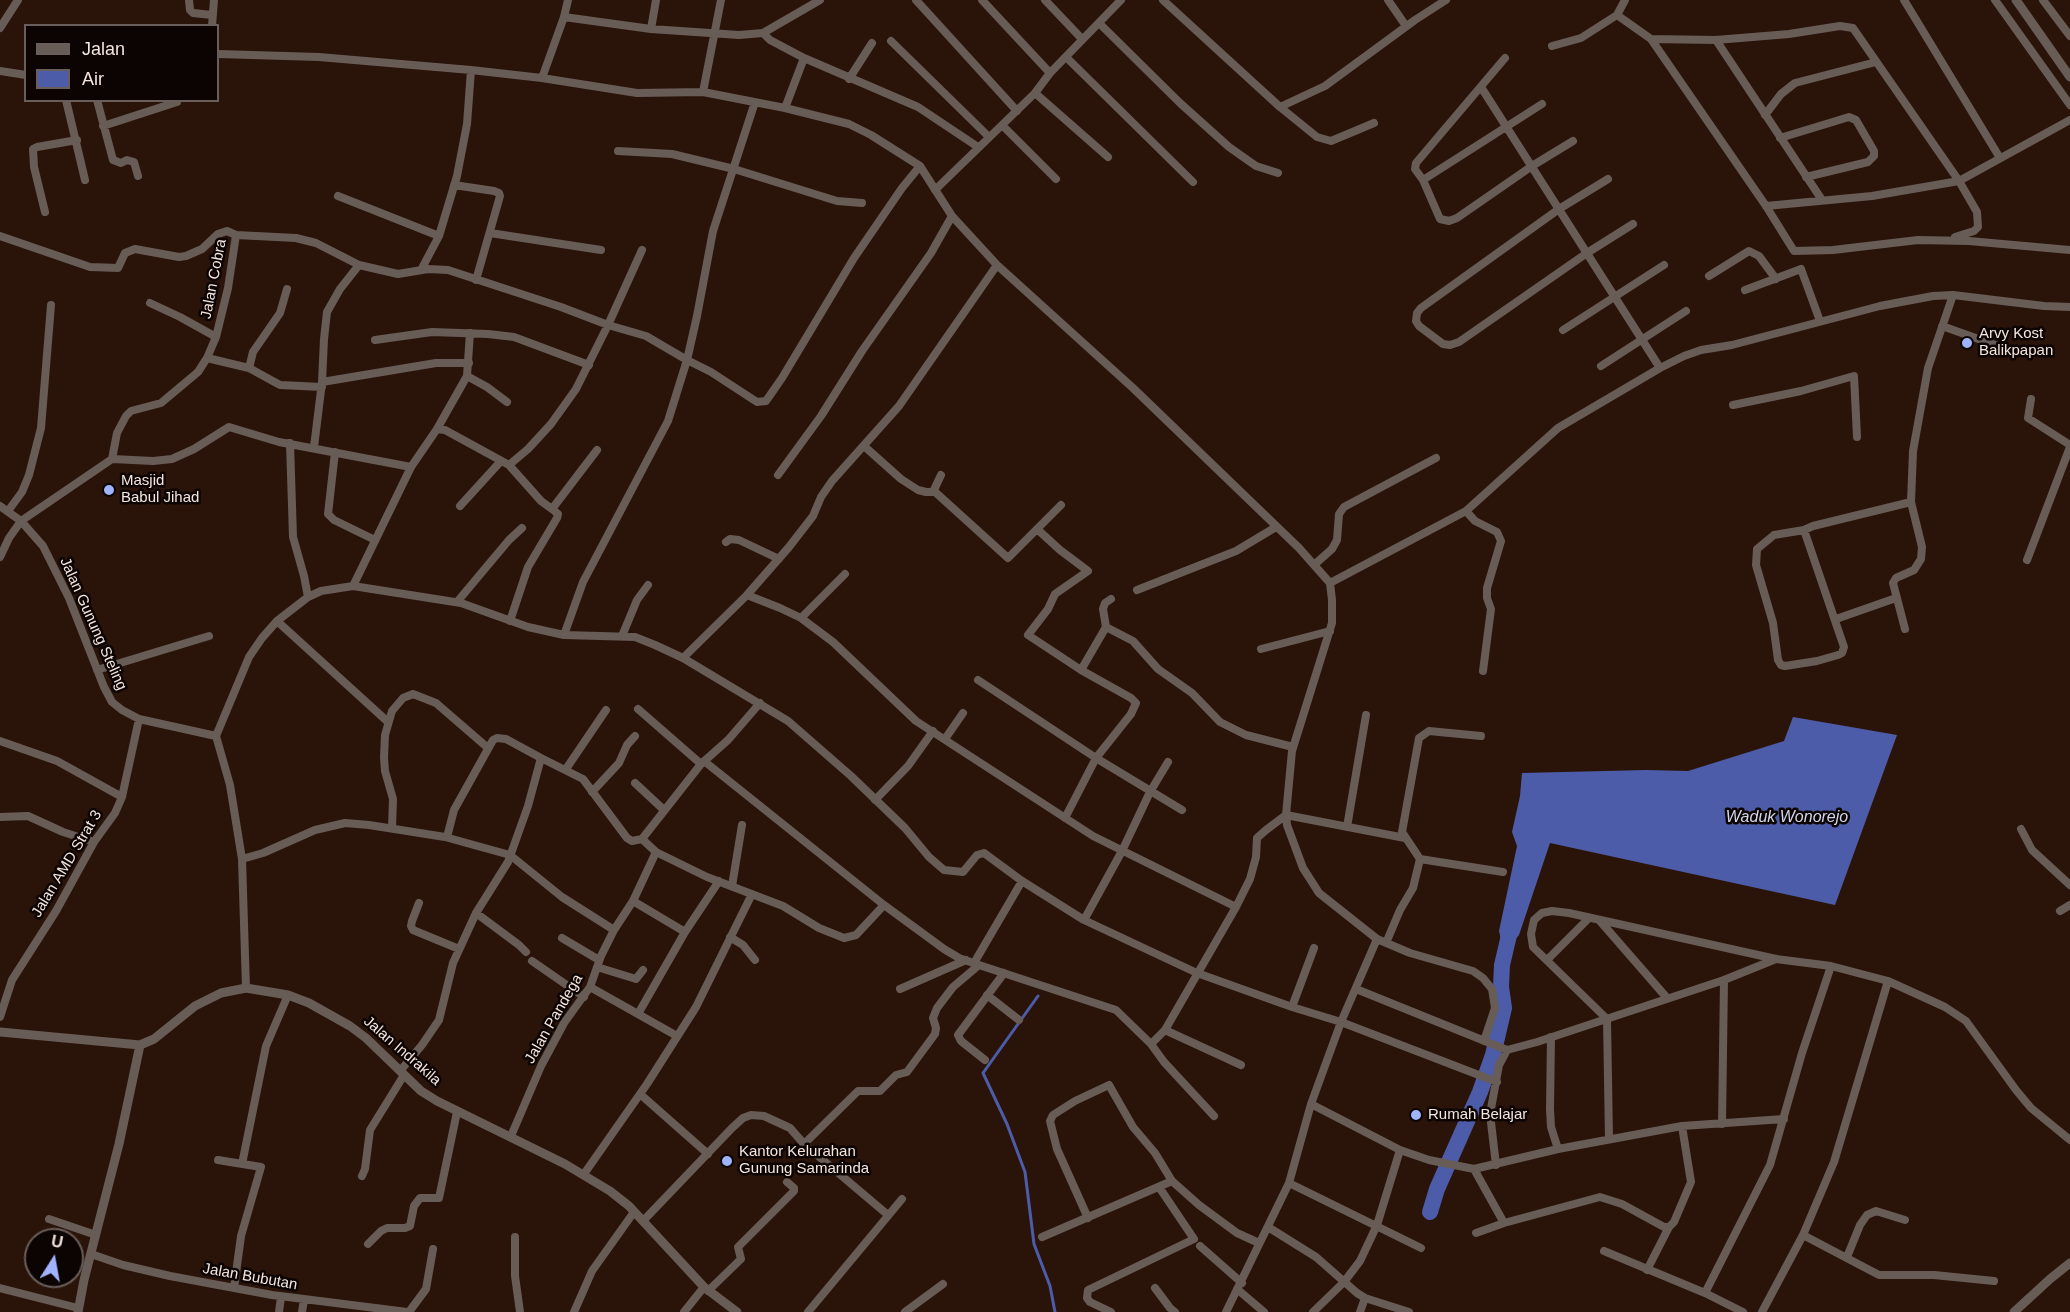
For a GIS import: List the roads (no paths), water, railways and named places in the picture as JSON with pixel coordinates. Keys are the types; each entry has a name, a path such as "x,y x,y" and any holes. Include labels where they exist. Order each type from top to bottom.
{"street":[{"path":"0,28 18,0"},
{"path":"189,0 190,10 194,13 212,15"},
{"path":"212,24 214,0"},
{"path":"542,78 564,17 567,0"},
{"path":"651,29 656,0"},
{"path":"702,92 721,0"},
{"path":"564,17 651,29 763,33 804,4 820,0"},
{"path":"916,0 1017,111"},
{"path":"982,0 1050,73"},
{"path":"1045,0 1082,39"},
{"path":"1163,0 1280,107 1319,138 1331,141 1374,123"},
{"path":"1388,0 1406,26"},
{"path":"1280,107 1325,86 1406,26 1446,0"},
{"path":"1552,46 1581,38 1617,15 1625,0"},
{"path":"1904,0 2000,158"},
{"path":"1995,0 2070,105"},
{"path":"2016,0 2070,77"},
{"path":"2043,0 2070,36"},
{"path":"935,190 1035,93 1050,73 1100,23 1115,2"},
{"path":"1617,15 1651,39 1766,206 1794,251 1833,250 1901,241 1944,240 2070,250"},
{"path":"1100,23 1180,103 1229,147 1256,166 1278,173"},
{"path":"1651,39 1716,40 1848,26 1858,33 1959,181 1977,212 1979,224 1974,231 1944,240"},
{"path":"763,33 770,40 804,58 918,107 978,147"},
{"path":"1716,40 1822,200"},
{"path":"891,41 989,137"},
{"path":"849,79 872,43"},
{"path":"219,54 319,57 471,70 542,78 637,93 702,92 785,108 849,124 920,166 952,216 997,265 1133,388 1276,527 1330,583 1332,600 1330,631 1293,747 1287,825 1303,868 1319,893 1377,939 1410,953 1473,971 1483,978 1491,989 1495,1008 1486,1042"},
{"path":"1066,57 1192,182"},
{"path":"785,108 804,58"},
{"path":"1505,58 1416,163 1414,169 1423,180 1440,219 1449,221 1457,218 1532,166 1574,141"},
{"path":"1765,115 1781,94 1795,83 1876,62"},
{"path":"0,70 24,75"},
{"path":"420,270 439,236 454,185 466,124 471,70"},
{"path":"1481,87 1660,368"},
{"path":"1035,93 1108,157"},
{"path":"66,102 85,180"},
{"path":"97,102 113,160 121,163 127,160 134,162 138,176"},
{"path":"103,126 177,102"},
{"path":"564,635 583,582 668,421 687,360 713,231 754,102"},
{"path":"1423,180 1542,104"},
{"path":"1780,138 1849,117 1856,120 1874,151 1874,156 1868,162 1806,177"},
{"path":"1766,206 1882,195 1959,181 2070,120"},
{"path":"1002,125 1056,179"},
{"path":"45,212 34,167 33,149 76,140"},
{"path":"618,151 672,154 734,169 837,201 862,203"},
{"path":"236,235 296,238 316,243 359,265 401,274 434,268 448,270 561,307 608,326 646,336 711,372 757,402 766,401 799,351 854,258 902,188 920,166"},
{"path":"1608,178 1559,209 1421,308 1416,317 1419,326 1443,344 1450,345 1459,342 1587,253 1634,224"},
{"path":"454,185 494,191 499,194 500,203 476,280"},
{"path":"338,196 439,236"},
{"path":"778,475 821,416 862,351 931,253 952,216"},
{"name":"Jalan Cobra","path":"0,236 90,267 118,268 125,253 135,249 183,257 202,249 223,232 231,231 236,235 228,288 216,338"},
{"path":"490,233 601,250"},
{"path":"460,506 505,463 528,449 551,424 576,389 608,326 642,250"},
{"path":"1709,276 1749,251 1759,256 1776,279"},
{"path":"314,447 322,384 327,312 340,289 359,265"},
{"path":"682,658 747,596 813,516 821,497 832,481 899,406 997,265"},
{"path":"1563,330 1664,265"},
{"path":"1745,290 1801,269 1821,321"},
{"path":"249,368 253,352 280,313 287,289"},
{"path":"1905,629 1893,581 1916,568 1922,552 1911,502 1913,451 1928,368 1953,295"},
{"path":"1330,583 1466,511 1558,428 1660,368 1701,350 1732,345 1909,300 1953,295 2070,308"},
{"path":"112,459 117,433 126,416 131,411 161,403 169,398 198,372 216,338 150,303"},
{"path":"8,511 22,492 29,475 41,428 51,305"},
{"path":"1601,366 1686,311"},
{"path":"1942,326 2015,352"},
{"path":"375,340 432,332 514,337 589,365"},
{"path":"353,586 411,467 437,429 466,376 470,333"},
{"path":"207,358 249,368 280,385 322,384 436,363 469,363"},
{"path":"466,376 487,387 507,402"},
{"path":"1733,405 1801,391 1854,376 1857,437"},
{"path":"2027,560 2070,446 2028,418 2031,399"},
{"path":"0,555 21,521 112,459 153,461 172,459 194,449 229,427 290,443 411,467"},
{"path":"437,429 445,430 505,463 541,501 558,514 555,524 528,567 510,621"},
{"path":"290,443 292,537 308,597"},
{"path":"864,446 918,490 934,491 1008,558 1061,505"},
{"path":"552,509 597,450"},
{"path":"335,452 328,514 334,520 375,540"},
{"path":"1314,565 1332,549 1336,540 1339,514 1344,507 1436,458"},
{"path":"934,491 941,475"},
{"path":"1804,530 1836,619 1843,643 1842,653 1792,666 1781,665 1778,660 1773,622 1756,565 1756,551 1759,546 1774,535 1804,530 1911,502"},
{"name":"Jalan Gunung Steling","path":"0,506 21,521 44,546 112,702 139,719 216,736"},
{"path":"1466,511 1476,521 1497,532 1501,541 1487,588 1487,598 1491,609 1483,671"},
{"path":"1137,590 1236,551 1276,527"},
{"path":"457,602 501,548 522,528"},
{"path":"1037,529 1088,571 1055,594 1048,609 1028,635 1136,703 1136,708 1096,758 1065,818"},
{"path":"726,542 730,539 739,540 779,558"},
{"path":"801,618 845,574"},
{"path":"621,636 637,600 648,585"},
{"path":"246,988 242,859 230,785 216,736 249,657 277,621 308,597 321,591 353,586 457,602 510,621 564,635 635,637 682,658 788,721 851,776 905,828 929,857 944,870 963,872 977,855 984,853 1022,881 1084,920 1197,973 1341,1022 1496,1082"},
{"path":"747,596 801,618 833,642 916,721 1065,818 1122,851 1236,907"},
{"path":"1836,619 1896,598"},
{"path":"1081,670 1106,627 1103,609 1105,603 1111,599"},
{"path":"277,621 388,722"},
{"path":"1106,627 1133,641 1158,669 1192,693 1220,722 1246,735 1293,747"},
{"path":"1261,649 1330,631"},
{"path":"97,670 209,636"},
{"path":"978,680 1096,758 1182,810"},
{"path":"392,828 393,799 385,771 384,758 388,722 392,711 403,698 413,694 436,703 488,748"},
{"path":"447,837 454,810 493,740 500,738 583,778 627,838 638,841 703,763 728,740 760,703"},
{"path":"638,709 703,763 944,950 973,963 1116,1010 1151,1044 1164,1062 1214,1116"},
{"path":"566,769 606,710"},
{"path":"945,739 963,712"},
{"path":"1347,827 1366,715"},
{"name":"Jalan AMD Strat 3","path":"0,1017 12,980 56,911 122,797 139,719"},
{"path":"876,800 908,766 933,731"},
{"path":"1481,736 1429,731 1419,738 1402,829 1405,838 1420,859 1503,872"},
{"path":"592,792 619,763 627,745 635,736"},
{"path":"0,741 57,761 122,797"},
{"path":"362,1176 370,1130 402,1073 439,1020 453,963 476,913 508,862 528,806 541,758"},
{"path":"1084,920 1122,851 1150,792 1168,762"},
{"path":"635,783 664,810"},
{"path":"1151,1044 1165,1030 1236,907 1250,879 1256,857 1257,838 1286,815 1405,838"},
{"path":"0,817 28,816 63,832 94,842"},
{"path":"242,859 263,853 328,826 345,823 447,837 510,855 562,897 614,930"},
{"path":"732,886 742,825"},
{"path":"2021,829 2032,850 2070,885"},
{"path":"642,839 656,852 719,881 783,906 819,928 844,938 856,935 884,905"},
{"name":"Jalan Pandega","path":"511,1136 541,1066 564,1023 590,987 614,930 633,901 656,852"},
{"path":"1386,943 1400,910 1413,888 1420,859"},
{"path":"638,1014 685,933 719,881"},
{"path":"804,1144 858,1091 880,1091 896,1075 907,1072 935,1034 933,1018 938,1008 973,963 1022,881"},
{"path":"584,1174 640,1094 696,1007 752,894"},
{"path":"633,901 685,933"},
{"path":"419,903 411,921 413,930 459,949"},
{"path":"2060,911 2070,905"},
{"path":"1609,1139 1607,1019 1533,947 1531,934 1534,920 1542,913 1552,911 1588,918 1776,959 1831,966 1888,981 1945,1007 1966,1021 2031,1108 2070,1140"},
{"path":"476,913 526,952"},
{"path":"1547,960 1588,918"},
{"path":"1599,921 1667,998"},
{"path":"561,938 598,964 636,979 643,970"},
{"path":"730,938 743,945 755,960"},
{"path":"1226,1312 1289,1183 1311,1104 1341,1022 1377,939"},
{"path":"1292,1007 1314,948"},
{"path":"1356,989 1506,1049 1607,1019 1724,980 1776,959"},
{"path":"532,961 584,997"},
{"path":"900,989 973,963"},
{"path":"1705,1293 1770,1165 1802,1053 1831,966"},
{"path":"985,1060 961,1041 958,1035 1004,973"},
{"path":"1722,1124 1724,980"},
{"path":"1762,1312 1803,1235 1834,1162 1888,981"},
{"path":"590,987 677,1036"},
{"name":"Jalan Indrakila","path":"140,1045 154,1039 183,1014 208,998 246,988 288,995 309,1003 350,1026 422,1090 457,1112 511,1136 584,1174 610,1191 643,1221 706,1289 737,1312"},
{"path":"242,1164 266,1046 288,995"},
{"path":"987,995 1019,1020"},
{"path":"1165,1030 1241,1065"},
{"path":"0,1032 140,1045 120,1144 78,1310 0,1288"},
{"path":"1551,1037 1551,1127 1558,1149"},
{"path":"1496,1165 1490,1124 1500,1060 1506,1049"},
{"path":"1088,1218 1057,1149 1050,1121 1053,1115 1075,1101 1109,1085 1133,1127 1155,1153 1172,1181 1199,1205 1237,1233 1259,1243"},
{"path":"640,1094 708,1154"},
{"path":"1311,1104 1400,1150 1429,1160 1474,1169 1558,1149 1683,1126 1784,1119"},
{"path":"368,1244 387,1228 410,1226 414,1206 420,1198 439,1198 457,1112"},
{"path":"643,1221 732,1128 743,1118 751,1115 764,1116 790,1128 804,1144 888,1215"},
{"path":"1647,1270 1669,1227 1674,1222 1691,1182 1683,1126"},
{"path":"1312,1312 1344,1282 1360,1261 1377,1225 1400,1150"},
{"path":"218,1160 261,1167 241,1236 234,1288"},
{"path":"1474,1169 1504,1223"},
{"path":"1042,1237 1172,1181"},
{"path":"684,1312 706,1289 741,1259 738,1247 794,1191 795,1188 787,1182"},
{"path":"1289,1183 1420,1248"},
{"path":"1111,1312 1090,1302 1087,1298 1088,1290 1194,1239 1158,1187"},
{"path":"1476,1233 1600,1197 1622,1204 1664,1227 1669,1227"},
{"path":"808,1312 902,1199"},
{"path":"1847,1257 1860,1225 1867,1215 1876,1211 1905,1220"},
{"path":"574,1312 592,1271 634,1212"},
{"path":"49,1219 96,1235"},
{"path":"1268,1227 1316,1257 1365,1298 1409,1312"},
{"path":"1803,1235 1879,1275 1934,1275 1994,1281"},
{"path":"515,1237 515,1276 520,1312"},
{"path":"1200,1246 1264,1312"},
{"path":"408,1312 426,1289 433,1249"},
{"path":"1604,1251 1705,1293 1743,1312"},
{"name":"Jalan Bubutan","path":"91,1254 123,1265 281,1297 384,1311 408,1312"},
{"path":"2014,1312 2070,1263"},
{"path":"905,1312 943,1284"},
{"path":"1155,1288 1175,1312"},
{"path":"279,1312 281,1297"},
{"path":"1360,1312 1365,1298"},
{"path":"302,1312 304,1300"}],"water":[{"name":"Waduk Wonorejo","path":"1793,717 1897,735 1835,905 1550,843 1519,935 1504,953 1499,931 1517,846 1512,832 1520,796 1522,773 1688,771 1784,741"}],"waterway":[{"path":"1430,1212 1437,1189 1480,1092 1493,1055 1504,1008 1501,987 1502,965 1510,931"},
{"path":"1038,996 983,1073 1007,1124 1025,1172 1034,1244 1050,1286 1055,1312"}],"place":[{"name":"Arvy Kost Balikpapan","path":"1967,343"},
{"name":"Masjid Babul Jihad","path":"109,490"},
{"name":"Rumah Belajar","path":"1416,1115"},
{"name":"Kantor Kelurahan Gunung Samarinda","path":"727,1161"}]}
